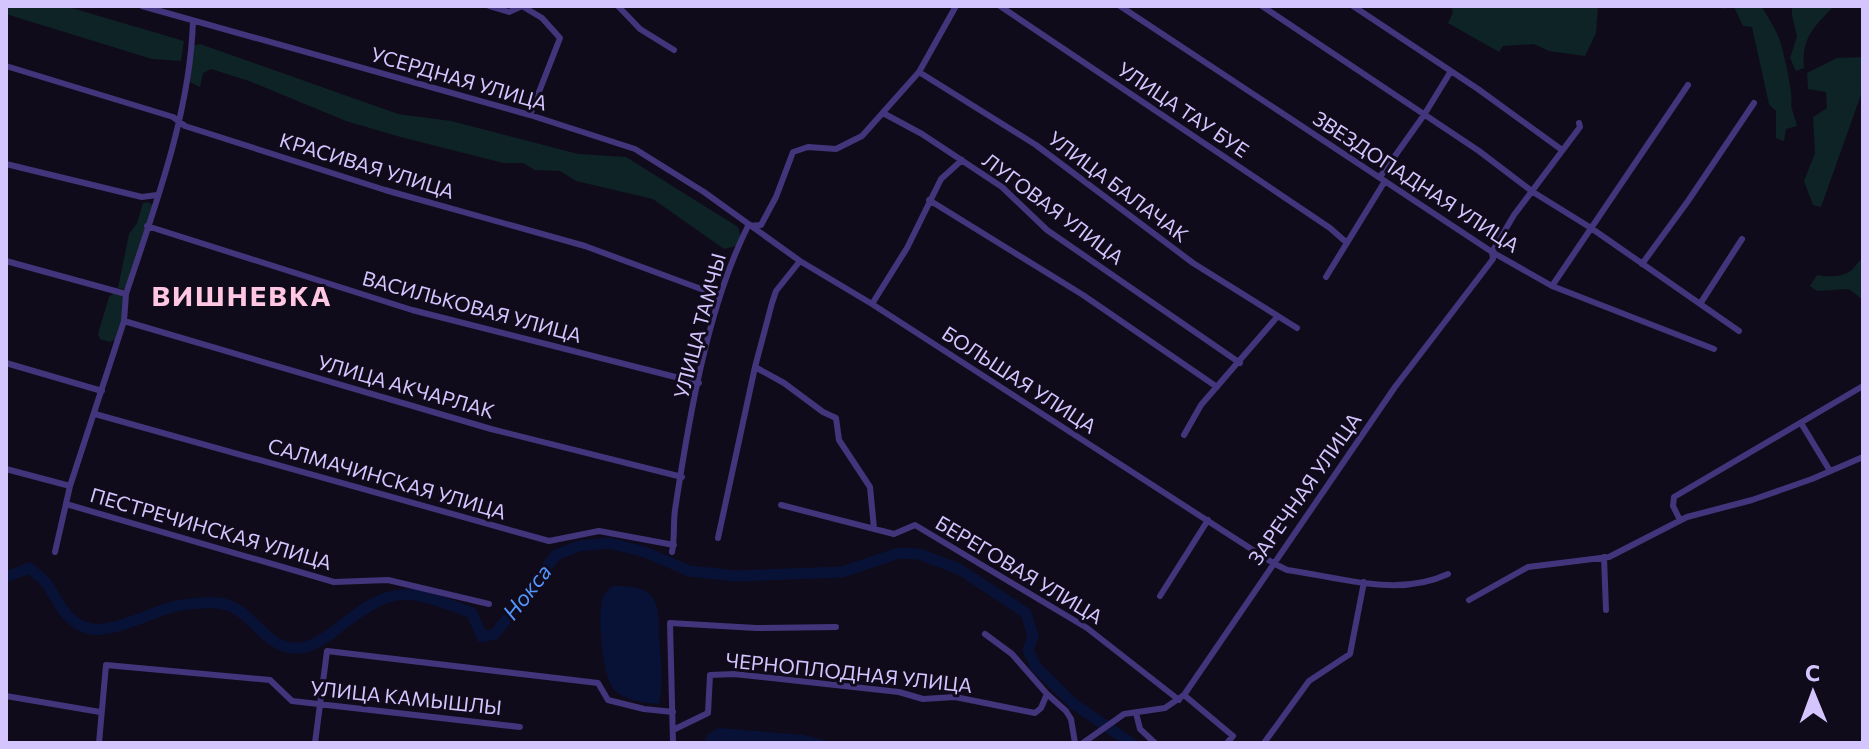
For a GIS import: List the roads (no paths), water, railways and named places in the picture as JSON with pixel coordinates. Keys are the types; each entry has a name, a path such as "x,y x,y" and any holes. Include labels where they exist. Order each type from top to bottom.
{"street":[{"name":"УСЕРДНАЯ УЛИЦА","path":"142,6 530,115 635,149 704,192 748,226"},
{"path":"489,6 509,12 522,6 542,18 560,38 530,115"},
{"path":"618,6 640,29 674,50"},
{"name":"УЛИЦА ТАМЧЫ","path":"673,549 675,513 699,383 731,259 748,226 761,225 776,197 793,152 808,147 836,149 862,136 919,72 956,6"},
{"name":"УЛИЦА ТАУ БУЕ","path":"1000,6 1330,228 1347,243"},
{"name":"ЗВЕЗДОПАДНАЯ УЛИЦА","path":"1120,6 1492,252 1552,286 1714,349"},
{"path":"1262,6 1739,331"},
{"path":"1353,6 1562,150"},
{"path":"55,552 70,486 124,321 126,294 179,122 192,54 193,21"},
{"name":"КРАСИВАЯ УЛИЦА","path":"6,66 79,86 173,117 185,126 385,190 585,246 720,296"},
{"path":"1326,277 1451,71"},
{"name":"УЛИЦА БАЛАЧАК","path":"919,72 1036,145 1193,263 1297,328"},
{"path":"1552,286 1688,85"},
{"path":"1642,264 1754,103"},
{"name":"ЛУГОВАЯ УЛИЦА","path":"883,113 1002,187 1047,230 1240,363"},
{"name":"ЗАРЕЧНАЯ УЛИЦА","path":"1182,698 1395,387 1493,259 1492,252 1514,215 1580,127 1579,123"},
{"path":"872,304 907,248 941,179 962,160"},
{"path":"6,164 142,197 157,195"},
{"path":"929,200 1083,295 1217,387"},
{"name":"ВАСИЛЬКОВАЯ УЛИЦА","path":"147,226 412,310 699,383"},
{"name":"БОЛЬШАЯ УЛИЦА","path":"748,226 1287,570 1400,587 1428,584 1448,574"},
{"path":"1700,304 1742,239"},
{"path":"6,261 126,294"},
{"path":"718,538 755,367 776,291 800,261"},
{"path":"1184,435 1201,405 1278,316"},
{"name":"УЛИЦА АКЧАРЛАК","path":"124,321 491,429 682,477"},
{"path":"6,363 102,391"},
{"path":"755,367 836,418 839,440 870,487 874,528"},
{"path":"1680,520 1673,506 1674,497 1863,386"},
{"name":"САЛМАЧИНСКАЯ УЛИЦА","path":"95,414 549,541 599,531 673,549"},
{"path":"1801,423 1830,471"},
{"path":"1469,600 1528,567 1604,557 1680,520 1752,500 1863,457"},
{"name":"ПЕСТРЕЧИНСКАЯ УЛИЦА","path":"6,469 70,486"},
{"name":"ПЕСТРЕЧИНСКАЯ УЛИЦА","path":"66,504 334,582 388,580 489,604"},
{"name":"БЕРЕГОВАЯ УЛИЦА","path":"781,505 894,534 915,525 1087,628 1233,736 1227,743"},
{"path":"1160,596 1208,520"},
{"path":"1604,557 1606,610"},
{"path":"1264,743 1309,681 1350,654 1364,582"},
{"path":"673,743 670,623 756,628 836,627"},
{"path":"985,634 1012,654 1066,711 1071,719 1075,743"},
{"path":"315,743 327,651 598,683 608,700 673,712"},
{"name":"УЛИЦА КАМЫШЛЫ","path":"100,712 106,665 270,680 292,701 520,727"},
{"name":"ЧЕРНОПЛОДНАЯ УЛИЦА","path":"673,730 708,713 710,675 734,674 899,692 923,699 955,697 1035,713 1041,708 1047,694"},
{"path":"6,696 100,712 99,743"},
{"path":"1083,743 1124,714 1165,708 1182,698"},
{"path":"1136,713 1140,729 1155,743"}],"water":[{"path":"613,586 642,589 655,601 661,669 659,704 622,695 609,681 602,646 601,609 604,594"},
{"path":"719,728 803,735 837,743 705,743 708,734"}],"waterway":[{"name":"Нокса","path":"6,577 29,568 45,582 68,616 87,628 106,629 181,605 218,603 241,612 277,643 300,648 325,638 373,604 401,595 431,599 472,613 482,637 495,634 556,555 579,546 609,543 645,552 689,571 737,576 842,572 899,553 919,554 959,569 1026,613 1033,636 1028,650 1036,667 1074,704 1131,743"}],"district":[{"name":"ВИШНЕВКА","path":"242,296"}]}
